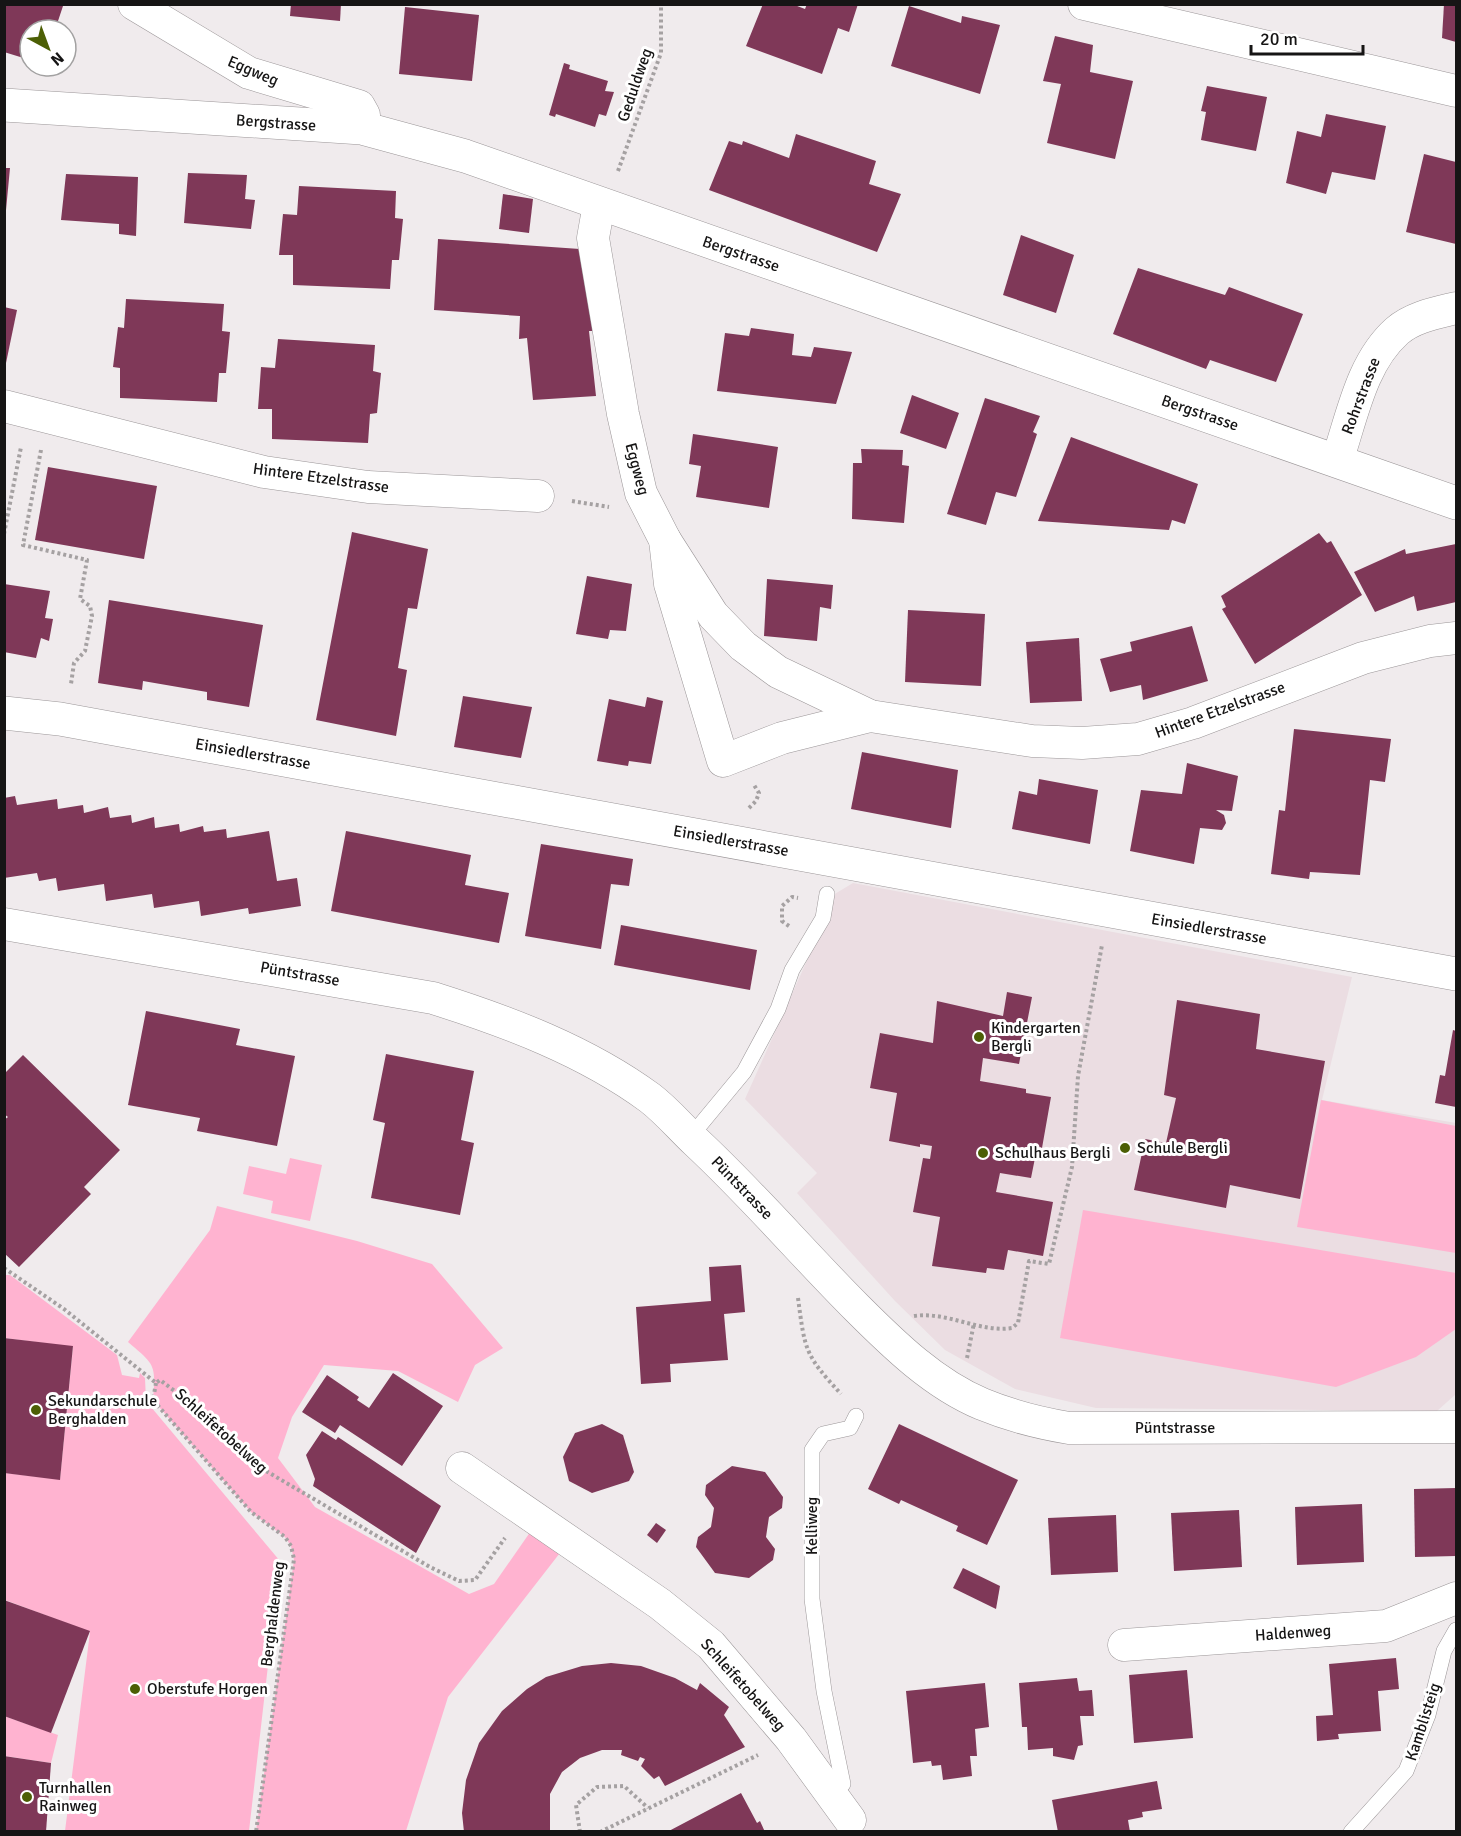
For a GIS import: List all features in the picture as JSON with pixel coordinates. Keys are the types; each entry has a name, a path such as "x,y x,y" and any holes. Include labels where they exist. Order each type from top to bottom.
{"street":[{"name":"Eggweg","path":"134,4 249,73 359,106 364,115 362,128"},
{"path":"1084,4 1456,91"},
{"name":"Bergstrasse","path":"4,105 362,128 465,156 1456,503"},
{"name":"Eggweg","path":"599,204 593,238 623,414 641,493 665,540 670,584 723,761"},
{"name":"Rohrstrasse","path":"1337,460 1364,378 1378,352 1398,330 1425,315 1456,308"},
{"name":"Hintere Etzelstrasse","path":"26,411 264,472 368,487 538,496"},
{"name":"Hintere Etzelstrasse","path":"665,540 713,615 743,646 778,672 870,716 1032,741 1082,743 1138,739 1193,723 1363,658 1430,641 1456,638"},
{"name":"Einsiedlerstrasse","path":"4,713 60,719 1456,974"},
{"name":"Hintere Etzelstrasse","path":"723,761 782,738 870,716"},
{"name":"Püntstrasse","path":"4,924 433,998 488,1015 594,1062 651,1099 691,1136 887,1338 950,1387 981,1404 1026,1421 1070,1428 1456,1427"},
{"name":"Schleifetobelweg","path":"462,1468 660,1604 711,1646 791,1739 852,1826"},
{"name":"Haldenweg","path":"1124,1645 1386,1626 1456,1598"},
{"name":"Kelliweg","path":"843,1784 852,1826"}],"lane":[{"path":"691,1136 744,1072 778,1009 792,970 823,918 826,894"},
{"name":"Kelliweg","path":"843,1784 824,1691 812,1599 813,1450 823,1434 850,1428 856,1416"},
{"name":"Kamblisteig","path":"1351,1832 1406,1771 1428,1715 1444,1650 1456,1630"}],"path":[{"name":"Geduldweg","path":"618,170 661,53 661,4"},
{"path":"4,534 26,411"},
{"path":"26,411 23,545 87,560 80,599 90,606 93,616 85,651 74,663"},
{"path":"538,496 613,507 641,493"},
{"path":"887,1338 906,1317 931,1314 1012,1328 1018,1323 1029,1261 1049,1264 1072,1167 1078,1076 1100,954"},
{"name":"Schleifetobelweg","path":"4,1268 72,1315 156,1383 160,1380 164,1381 179,1392 262,1470 459,1581 475,1580 524,1510"},
{"path":"818,1269 801,1287 798,1297 804,1346 814,1364 850,1404 856,1416"},
{"path":"969,1349 974,1323"},
{"name":"Berghaldenweg","path":"156,1383 153,1400 251,1512 285,1537 291,1546 294,1560 256,1832"},
{"path":"600,1832 791,1739"},
{"path":"580,1832 576,1804 597,1787 624,1786 648,1808"}],"shaded area":[{"name":"Schule Bergli","path":"853,883 1352,977 1322,1100 1456,1123 1456,1394 1437,1411 1096,1408 1015,1389 945,1350 895,1301 797,1193 817,1173 745,1099 826,918 833,895"},
{"path":"1321,1100 1456,1126 1456,1253 1297,1227"},
{"path":"290,1158 322,1165 310,1221 271,1213 273,1201 243,1194 249,1166 286,1174"},
{"path":"217,1206 357,1241 432,1264 503,1348 475,1365 458,1402 398,1371 324,1365 292,1417 278,1458 315,1507 469,1594 494,1584 533,1528 563,1549 448,1697 406,1831 256,1831 294,1560 291,1546 285,1537 251,1512 153,1400 154,1372 152,1366 128,1342 210,1230"},
{"path":"1083,1210 1456,1273 1456,1329 1416,1357 1336,1387 1060,1338"},
{"name":"Oberstufe Horgen","path":"5,1275 10,1275 117,1355 122,1375 139,1378 140,1373 145,1378 146,1401 280,1561 249,1831 65,1831 90,1632 5,1600 4,1473 60,1479 73,1347 5,1338"},
{"path":"4,1716 58,1735 51,1763 5,1756"}],"building":[{"path":"4,4 63,6 59,18 18,18 18,56 4,52"},
{"path":"291,4 341,4 340,21 290,16"},
{"path":"763,4 792,4 805,9 807,4 858,4 849,32 838,28 822,74 746,46"},
{"path":"1444,4 1456,4 1456,42 1442,38"},
{"path":"909,6 961,23 962,16 1000,25 980,94 891,66"},
{"path":"405,7 479,15 472,81 399,74"},
{"path":"1055,36 1093,45 1090,72 1133,81 1115,159 1047,143 1061,84 1043,81"},
{"path":"564,63 570,65 569,69 608,81 605,91 614,92 606,116 599,114 595,127 556,114 555,117 549,115"},
{"path":"1207,86 1267,97 1256,151 1201,140 1206,112 1201,111"},
{"path":"1326,114 1386,126 1375,180 1332,172 1326,194 1286,183 1297,131 1321,137"},
{"path":"796,134 876,161 869,184 901,194 877,252 709,190 729,141 742,145 743,141 789,158"},
{"path":"1424,154 1456,162 1456,244 1406,232"},
{"path":"4,168 10,168 6,210 4,210"},
{"path":"188,173 247,175 245,199 255,200 251,229 184,223"},
{"path":"66,174 138,177 136,236 119,234 119,224 61,220"},
{"path":"299,186 396,191 395,218 403,219 399,260 392,260 390,289 293,285 293,255 279,255 283,214 297,215"},
{"path":"503,194 533,199 529,233 499,229"},
{"path":"1021,235 1074,255 1056,313 1003,295"},
{"path":"438,239 580,249 594,331 589,331 596,396 533,400 527,338 519,339 520,316 434,310"},
{"path":"1138,268 1225,295 1229,287 1303,314 1276,382 1210,360 1206,369 1113,334"},
{"path":"126,299 224,304 222,331 230,332 226,373 219,373 217,402 120,398 120,368 113,367 118,327 124,328"},
{"path":"4,307 17,310 6,363 4,363"},
{"path":"751,328 794,334 792,355 811,357 814,347 852,352 836,404 717,391 725,333 749,336"},
{"path":"278,339 375,345 373,371 381,373 377,413 370,414 368,443 272,439 272,409 258,409 261,367 275,368"},
{"path":"912,395 959,413 946,449 900,433"},
{"path":"985,398 1040,416 1033,432 1037,434 1016,497 996,492 986,525 947,514"},
{"path":"693,434 778,447 769,508 696,497 701,466 689,464"},
{"path":"1071,437 1198,484 1185,524 1172,520 1169,530 1038,521"},
{"path":"861,449 903,450 902,465 909,466 904,523 852,519 853,463 862,463"},
{"path":"48,467 157,486 144,559 35,540"},
{"path":"352,532 428,549 417,609 408,608 398,668 407,670 396,736 316,720"},
{"path":"1319,533 1327,543 1331,541 1362,595 1255,664 1222,609 1226,607 1221,596"},
{"path":"1456,544 1456,602 1417,611 1414,596 1375,612 1354,572 1405,549 1406,554"},
{"path":"587,576 632,584 626,631 610,630 608,639 576,634"},
{"path":"767,579 833,585 831,609 820,607 817,641 764,636"},
{"path":"4,584 50,591 45,618 53,619 49,641 41,638 36,658 4,652"},
{"path":"109,600 263,625 249,707 207,700 207,692 143,681 142,690 98,683"},
{"path":"908,610 985,614 981,686 905,682"},
{"path":"1192,626 1208,681 1143,700 1141,685 1110,692 1100,659 1132,651 1130,642"},
{"path":"1079,638 1082,701 1030,703 1026,642"},
{"path":"463,696 532,707 521,758 454,747"},
{"path":"647,697 663,701 651,764 629,761 628,766 597,761 609,699 645,707"},
{"path":"1294,729 1391,739 1385,782 1370,780 1360,875 1310,872 1309,879 1271,874 1279,810 1285,811"},
{"path":"862,752 958,770 951,828 851,809"},
{"path":"1187,763 1238,776 1232,811 1216,810 1224,815 1226,823 1222,830 1200,828 1194,864 1130,851 1141,790 1182,794"},
{"path":"1039,779 1098,790 1090,844 1012,829 1019,791 1037,795"},
{"path":"15,796 17,805 57,799 58,809 83,805 84,813 108,807 110,818 131,815 132,823 154,817 155,828 179,824 180,832 203,826 204,832 226,829 227,838 269,831 277,881 297,878 301,906 249,914 248,908 201,916 199,901 154,908 152,894 106,901 104,884 58,891 56,878 39,881 37,873 4,878 4,798"},
{"path":"346,831 471,855 465,885 509,893 499,943 331,911"},
{"path":"541,844 633,859 629,886 611,884 601,949 525,936"},
{"path":"621,925 757,950 750,990 614,965"},
{"name":"Schulhaus Bergli","path":"1007,992 1032,997 1019,1064 983,1058 980,1081 1026,1089 1026,1093 1051,1097 1042,1148 1037,1148 1031,1178 1000,1173 996,1192 1053,1202 1043,1256 1008,1250 1004,1270 987,1268 986,1273 932,1266 940,1217 913,1212 923,1158 930,1159 932,1146 920,1144 920,1147 889,1141 897,1093 870,1088 880,1033 933,1043 937,1001 1003,1016"},
{"path":"1177,1000 1260,1014 1256,1049 1325,1061 1300,1199 1230,1185 1226,1208 1134,1190 1145,1139 1166,1143 1176,1098 1164,1095"},
{"path":"146,1011 240,1029 236,1045 295,1056 277,1146 197,1131 200,1118 128,1105"},
{"path":"1453,1030 1456,1031 1456,1107 1435,1103 1440,1075 1445,1076"},
{"path":"386,1054 474,1071 461,1140 474,1143 460,1215 371,1198 385,1123 373,1120"},
{"path":"23,1055 120,1150 84,1187 91,1194 19,1267 4,1253 4,1120 8,1117 4,1114 4,1074"},
{"path":"741,1265 745,1312 724,1314 728,1360 670,1364 671,1382 641,1384 636,1307 711,1301 709,1267"},
{"name":"Sekundarschule Berghalden","path":"4,1338 73,1346 60,1480 4,1473"},
{"path":"393,1373 443,1406 402,1466 340,1425 335,1433 302,1412 327,1375 359,1397 357,1400 369,1408"},
{"path":"602,1424 623,1435 634,1472 629,1481 592,1493 569,1481 563,1457 575,1433"},
{"path":"899,1424 1018,1480 987,1545 956,1531 958,1526 901,1500 899,1504 868,1489"},
{"path":"322,1431 336,1440 338,1437 441,1506 416,1553 313,1486 315,1479 306,1455"},
{"path":"732,1466 765,1472 783,1497 782,1508 769,1517 766,1537 775,1549 773,1560 749,1578 715,1573 696,1547 698,1537 711,1527 714,1508 705,1495 706,1485"},
{"path":"1456,1488 1456,1556 1415,1557 1414,1489"},
{"path":"1362,1504 1364,1562 1297,1565 1295,1507"},
{"path":"1239,1510 1242,1567 1174,1571 1171,1513"},
{"path":"1116,1515 1118,1572 1051,1575 1048,1518"},
{"path":"656,1523 666,1530 657,1543 647,1535"},
{"path":"963,1568 1000,1586 996,1609 953,1588"},
{"path":"4,1600 90,1631 51,1733 4,1716"},
{"path":"1396,1658 1399,1689 1378,1691 1381,1731 1338,1734 1339,1739 1317,1741 1316,1716 1333,1715 1329,1664"},
{"path":"611,1663 641,1666 675,1678 697,1690 700,1683 729,1707 724,1715 745,1747 665,1786 659,1776 654,1779 641,1766 645,1759 640,1757 638,1761 621,1755 622,1750 602,1750 580,1758 562,1772 550,1794 550,1832 464,1832 462,1813 466,1780 479,1743 502,1711 527,1689 546,1677 582,1666"},
{"path":"1187,1670 1193,1738 1134,1743 1129,1675"},
{"path":"1077,1678 1079,1691 1092,1690 1094,1716 1080,1716 1083,1745 1078,1746 1074,1760 1053,1756 1053,1748 1028,1750 1027,1727 1022,1727 1019,1683"},
{"path":"985,1683 989,1727 975,1729 977,1756 970,1756 972,1776 943,1780 941,1765 932,1766 931,1761 913,1763 906,1691"},
{"name":"Turnhallen Rainweg","path":"4,1756 51,1763 46,1832 4,1832"},
{"path":"1157,1781 1162,1809 1142,1812 1143,1817 1128,1820 1130,1832 1058,1832 1052,1800"},
{"path":"741,1793 757,1823 760,1821 765,1832 667,1832"}],"place":[{"name":"Kindergarten Bergli","path":"979,1037"},
{"name":"Schule Bergli","path":"1125,1148"},
{"name":"Schulhaus Bergli","path":"983,1153"},
{"name":"Sekundarschule Berghalden","path":"36,1410"},
{"name":"Oberstufe Horgen","path":"135,1689"},
{"name":"Turnhallen Rainweg","path":"27,1797"}]}
